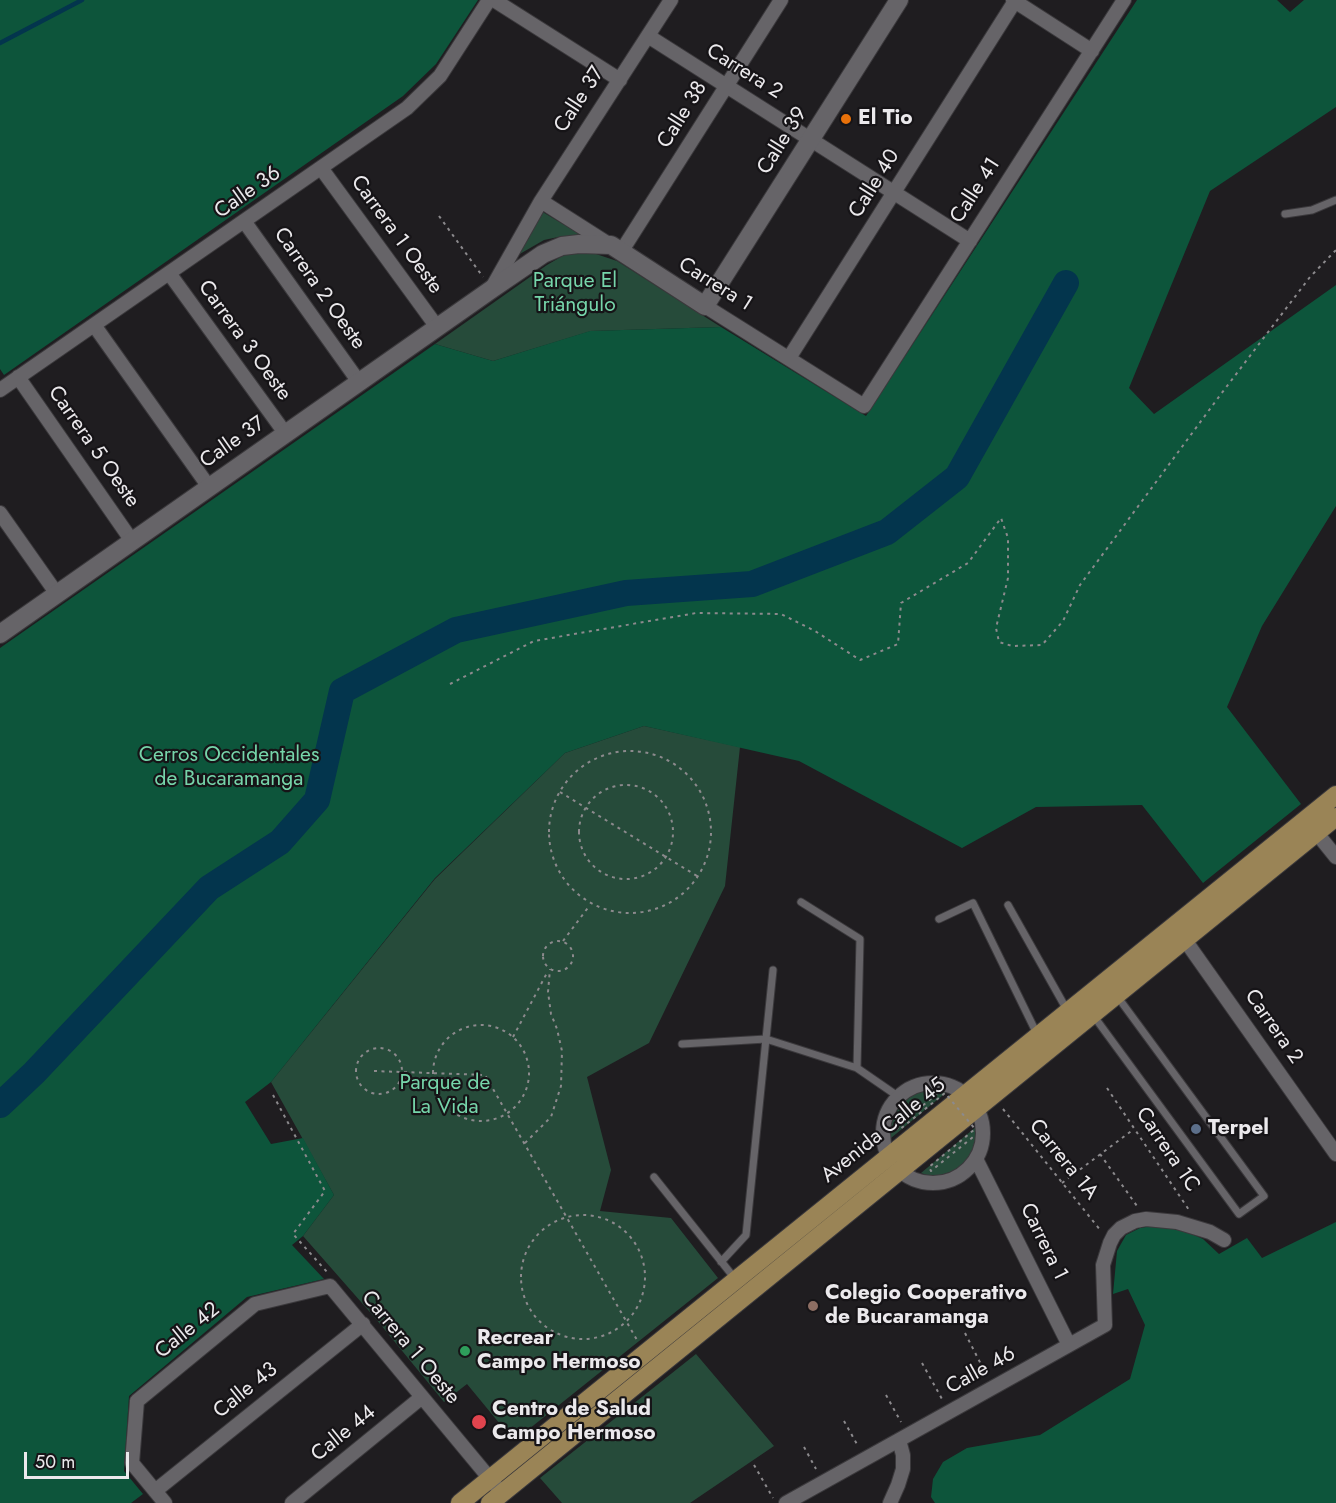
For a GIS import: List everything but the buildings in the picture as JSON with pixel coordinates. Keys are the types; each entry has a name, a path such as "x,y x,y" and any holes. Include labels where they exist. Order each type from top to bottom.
{"main road":[{"name":"Avenida Calle 45","path":"460,1503 1068,1012 1180,933 1311,826 1336,795"},
{"name":"Avenida Calle 45","path":"1311,826 1336,817"},
{"name":"Avenida Calle 45","path":"496,1498 1117,996 1180,933"}],"street":[{"name":"Calle 36","path":"0,390 407,108 440,76 489,0"},
{"path":"494,0 620,80"},
{"name":"Calle 38","path":"616,249 781,0"},
{"name":"Calle 39","path":"705,306 899,0"},
{"name":"Calle 41","path":"864,406 1124,0"},
{"path":"1014,1 1092,51"},
{"name":"Calle 40","path":"789,358 1014,1"},
{"name":"Calle 37","path":"492,288 541,201 648,36 667,2"},
{"name":"Carrera 2","path":"648,36 970,240"},
{"name":"Carrera 1 Oeste","path":"321,168 437,327"},
{"name":"Carrera 1","path":"541,201 864,406"},
{"name":"Carrera 2 Oeste","path":"244,221 359,382"},
{"name":"Calle 37","path":"0,634 543,254 562,246 579,244 616,249"},
{"name":"Carrera 3 Oeste","path":"169,273 285,434"},
{"path":"94,325 209,487"},
{"name":"Carrera 5 Oeste","path":"18,377 132,541"},
{"path":"0,513 57,594"},
{"path":"1311,826 1336,857"},
{"name":"Carrera 2","path":"1180,933 1336,1154"},
{"path":"932,1083 956,1088 965,1095 977,1109 981,1119 983,1133 976,1159 963,1173 946,1181 934,1183 921,1182 900,1171 888,1157 884,1147 884,1120 890,1107 909,1089 932,1083"},
{"name":"Carrera 1","path":"976,1159 1069,1345"},
{"path":"1110,1243 1121,1228 1135,1221 1146,1219 1177,1222 1202,1228 1224,1240"},
{"name":"Calle 46","path":"786,1503 1105,1325 1103,1265 1110,1243"},
{"name":"Carrera 1 Oeste","path":"330,1286 490,1479 496,1498"},
{"name":"Calle 42","path":"155,1491 132,1463 137,1401 255,1304 330,1286"},
{"name":"Calle 43","path":"155,1491 363,1324"},
{"name":"Calle 44","path":"292,1503 422,1397"},
{"path":"890,1503 903,1469 904,1437"},
{"path":"155,1491 165,1503"}],"lane":[{"path":"1285,214 1312,210 1336,200"},
{"path":"801,902 860,939 857,1068"},
{"path":"939,919 973,903 1038,1036"},
{"path":"1008,905 1068,1012"},
{"path":"721,1262 746,1234 772,970"},
{"path":"1093,1015 1239,1214 1264,1196 1117,996"},
{"path":"682,1044 765,1039 857,1068 899,1097"},
{"path":"654,1176 736,1280"}],"path":[{"path":"438,216 492,288"},
{"path":"450,684 534,641 696,613 781,614 815,631 860,660 898,644 901,603 968,563 1001,518 1008,538 1008,578 996,628 999,642 1012,646 1042,645 1063,621 1080,585 1221,394 1310,277 1336,250"},
{"path":"636,751 663,758 686,773 702,794 711,819 711,844 703,869 688,890 666,905 641,913 615,912 591,904 569,887 554,863 548,837 552,809 560,792 584,765 609,754 636,751"},
{"path":"617,786 632,786 647,790 659,798 668,810 673,825 673,840 666,857 659,866 646,875 630,879 614,878 600,871 588,860 581,846 579,831 582,815 591,801 603,791 617,786"},
{"path":"560,792 697,876"},
{"path":"563,941 591,904"},
{"path":"563,941 571,947 572,962 565,970 555,971 543,961 543,951 548,943 563,941"},
{"path":"513,1037 550,969"},
{"path":"524,1144 551,1117 561,1086 562,1051 551,1014 548,992 550,969"},
{"path":"483,1025 499,1028 513,1037 523,1049 528,1063 529,1078 525,1093 516,1106 489,1120 474,1120 459,1115 447,1106 438,1094 433,1073 434,1062 440,1047 452,1034 466,1027 483,1025"},
{"path":"380,1048 394,1054 399,1060 402,1072 399,1083 394,1089 380,1095 372,1094 360,1085 355,1071 360,1057 373,1049 380,1048"},
{"path":"374,1071 485,1075 640,1345"},
{"name":"Carrera 1C","path":"1107,1088 1202,1228"},
{"path":"937,1094 896,1127 899,1130 945,1093 975,1130 929,1167 932,1171 973,1137"},
{"path":"273,1095 325,1191 293,1234 330,1275 330,1286"},
{"name":"Carrera 1A","path":"993,1096 1110,1243"},
{"path":"1062,1183 1134,1129"},
{"path":"1100,1154 1146,1219"},
{"path":"579,1215 600,1217 619,1226 634,1241 643,1260 645,1282 640,1302 626,1321 613,1331 594,1338 574,1339 555,1333 538,1322 526,1305 520,1286 521,1266 527,1247 540,1231 558,1219 567,1217 579,1215"},
{"path":"965,1333 993,1388"},
{"path":"922,1363 950,1412"},
{"path":"886,1395 904,1437"},
{"path":"844,1421 865,1459"},
{"path":"804,1447 824,1482"},
{"path":"754,1465 776,1503"}],"green space":[{"path":"0,0 478,0 436,64 403,96 4,375 0,369"},
{"name":"Cerros Occidentales de Bucaramanga","path":"1137,0 1277,0 1290,12 1304,0 1336,0 1336,107 1210,191 1129,388 1154,414 1336,285 1336,506 1262,626 1227,707 1301,804 1203,883 1142,805 1036,807 962,848 799,761 644,726 565,753 435,878 271,1082 245,1102 271,1144 303,1138 334,1195 303,1236 292,1245 324,1279 247,1297 129,1396 124,1471 143,1494 131,1503 0,1503 0,648 435,344 493,361 590,331 721,327 866,416"},
{"path":"541,211 583,236 563,236 544,240 518,255"},
{"name":"Parque El Triángulo","path":"590,252 617,261 721,327 591,331 493,361 435,344 547,265 564,255"},
{"name":"Parque de La Vida","path":"644,726 740,747 725,886 649,1043 587,1077 611,1170 600,1211 671,1218 718,1278 514,1441 467,1384 444,1402 376,1319 303,1236 334,1195 271,1082 435,879 565,753"},
{"path":"929,1088 948,1091 891,1138 891,1123 904,1098 915,1091"},
{"path":"977,1126 975,1147 968,1160 956,1170 938,1176 921,1173"},
{"path":"1336,1222 1336,1503 935,1503 931,1497 933,1479 943,1462 967,1448 1040,1435 1130,1379 1145,1325 1128,1289 1113,1294 1117,1251 1126,1235 1140,1228 1158,1225 1185,1231 1203,1239 1219,1254 1247,1238 1262,1258"},
{"path":"696,1354 774,1446 690,1503 562,1503 540,1478"}],"waterway":[{"path":"0,43 82,0"},
{"path":"0,1105 34,1073 209,888 280,842 317,800 342,691 456,630 626,593 752,584 887,532 957,477 1066,283"}],"place":[{"name":"El Tio","path":"846,119"},
{"name":"Terpel","path":"1196,1129"},
{"name":"Colegio Cooperativo de Bucaramanga","path":"813,1306"},
{"name":"Recrear Campo Hermoso","path":"465,1351"},
{"name":"Centro de Salud Campo Hermoso","path":"479,1422"}]}
